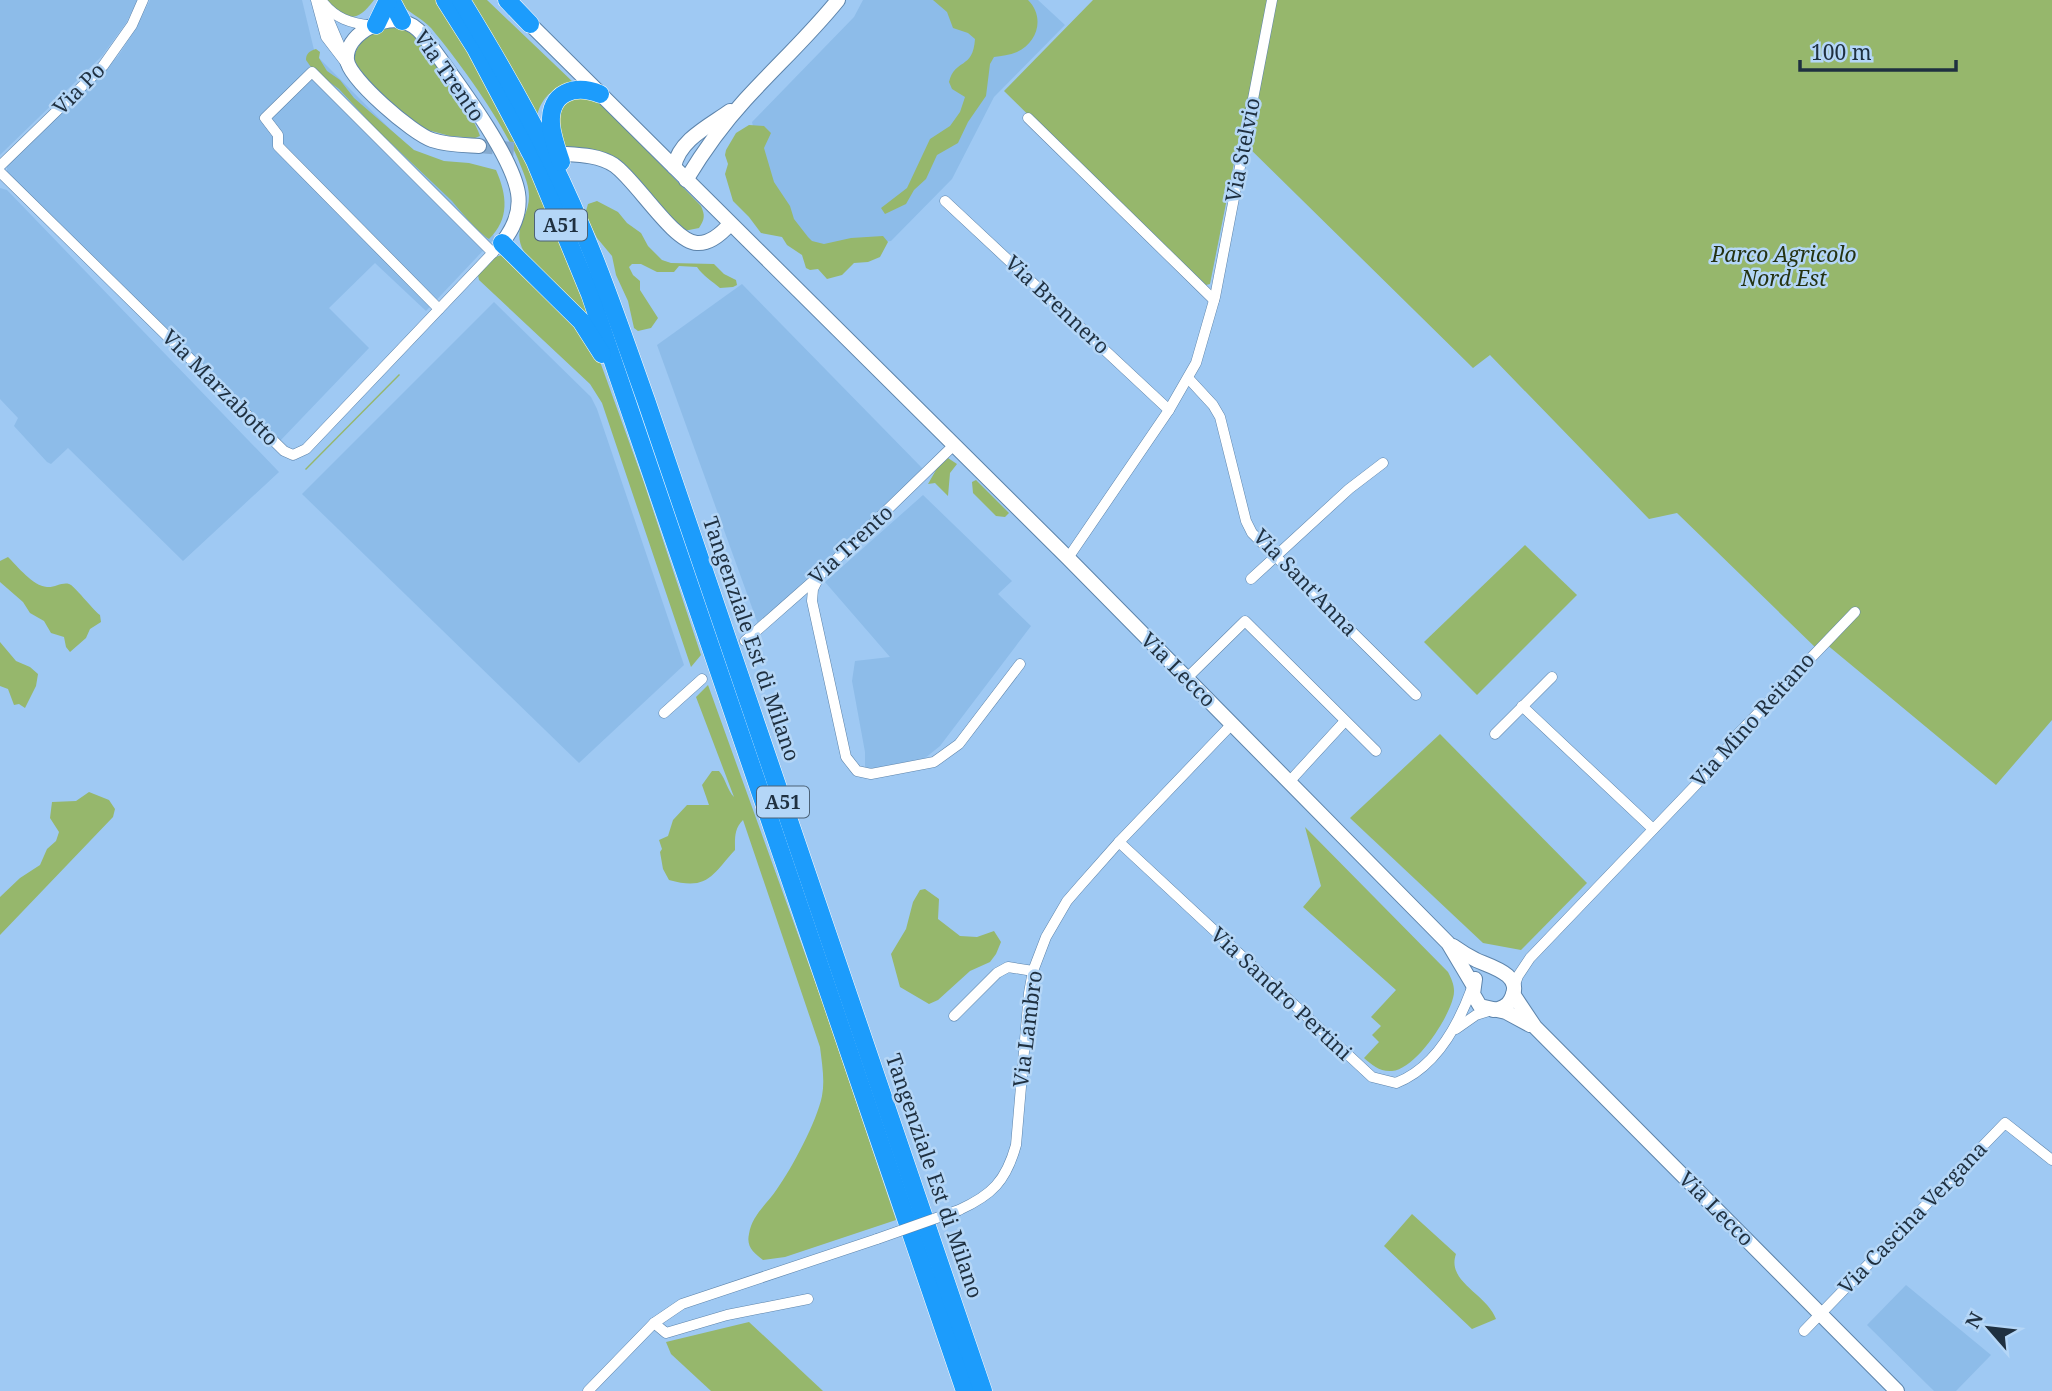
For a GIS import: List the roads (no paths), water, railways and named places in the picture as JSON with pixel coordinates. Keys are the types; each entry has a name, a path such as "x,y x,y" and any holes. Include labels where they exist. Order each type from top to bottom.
{"highway":[{"path":"375,25 389,0 402,21"},
{"name":"Tangenziale Est di Milano","path":"445,0 476,49 535,161 590,294 965,1391"},
{"name":"Tangenziale Est di Milano","path":"461,0 508,76 551,160 601,274 983,1391"},
{"path":"507,0 530,24"},
{"path":"576,216 552,132 551,114 562,95 572,90 589,90 600,94"},
{"path":"497,248 573,313 592,336 649,464"}],"street":[{"name":"Via Po","path":"0,166 111,57 132,26 143,0"},
{"path":"319,0 340,19 375,25"},
{"path":"319,0 341,49 349,50"},
{"path":"319,0 321,23 329,43 350,68"},
{"path":"686,180 743,102 838,0"},
{"name":"Via Stelvio","path":"1068,558 1170,410 1189,379 1205,339 1272,0"},
{"name":"Via Trento","path":"375,25 388,20 402,21 412,25 423,35 477,114 512,173 518,192 517,215 512,229 497,248"},
{"path":"530,24 1068,558"},
{"path":"350,68 347,61 349,50 357,36 375,25"},
{"name":"Via Trento","path":"350,68 370,91 420,135 441,142 480,146"},
{"path":"439,309 278,146 278,135 265,118 312,72 497,248"},
{"path":"674,167 685,144 743,102"},
{"path":"1028,118 1214,300"},
{"path":"566,154 597,158 616,166 671,226 690,242 706,242 730,224"},
{"name":"Via Marzabotto","path":"0,172 288,454 298,455 303,452 497,248"},
{"name":"Via Brennero","path":"945,201 1170,410"},
{"name":"Via Sant'Anna","path":"1189,379 1213,405 1220,418 1246,521 1252,533 1416,695"},
{"name":"Via Trento","path":"745,641 820,575 954,445"},
{"path":"1251,579 1349,489 1383,463"},
{"name":"Via Lecco","path":"1068,558 1448,943 1480,1006 1506,1012 1535,1027"},
{"path":"820,575 811,601 846,757 858,771 871,774 922,766 946,755 959,744 1020,664"},
{"name":"Via Mino Reitano","path":"1498,970 1520,966 1530,958 1711,769 1737,735 1854,612"},
{"path":"1187,678 1245,621 1376,751"},
{"path":"1495,734 1552,677"},
{"path":"664,713 702,679"},
{"path":"1522,706 1653,829"},
{"path":"1289,782 1345,721"},
{"name":"Via Lambro","path":"588,1391 669,1311 696,1298 959,1210 990,1193 1012,1160 1016,1145 1029,993 1033,971 1046,937 1067,901 1119,842 1232,724"},
{"name":"Via Sandro Pertini","path":"1119,842 1371,1077 1396,1083 1418,1072 1450,1034"},
{"name":"Via Lecco","path":"1448,943 1508,975 1513,990 1535,1027 1897,1391"},
{"name":"Via Mino Reitano","path":"1513,990 1518,976 1530,958"},
{"path":"954,1016 996,973 1008,967 1033,971"},
{"path":"1450,1034 1472,986 1483,971 1498,970"},
{"path":"1450,1034 1476,1015 1508,1003 1513,990"},
{"name":"Via Cascina Vergana","path":"1804,1331 2004,1123 2052,1160"},
{"path":"654,1324 666,1333 727,1315 808,1298"}],"tunnel":[{"path":"479,146 537,151"}],"park label":[{"name":"Parco Agricolo Nord Est","path":"1784,267"}]}
